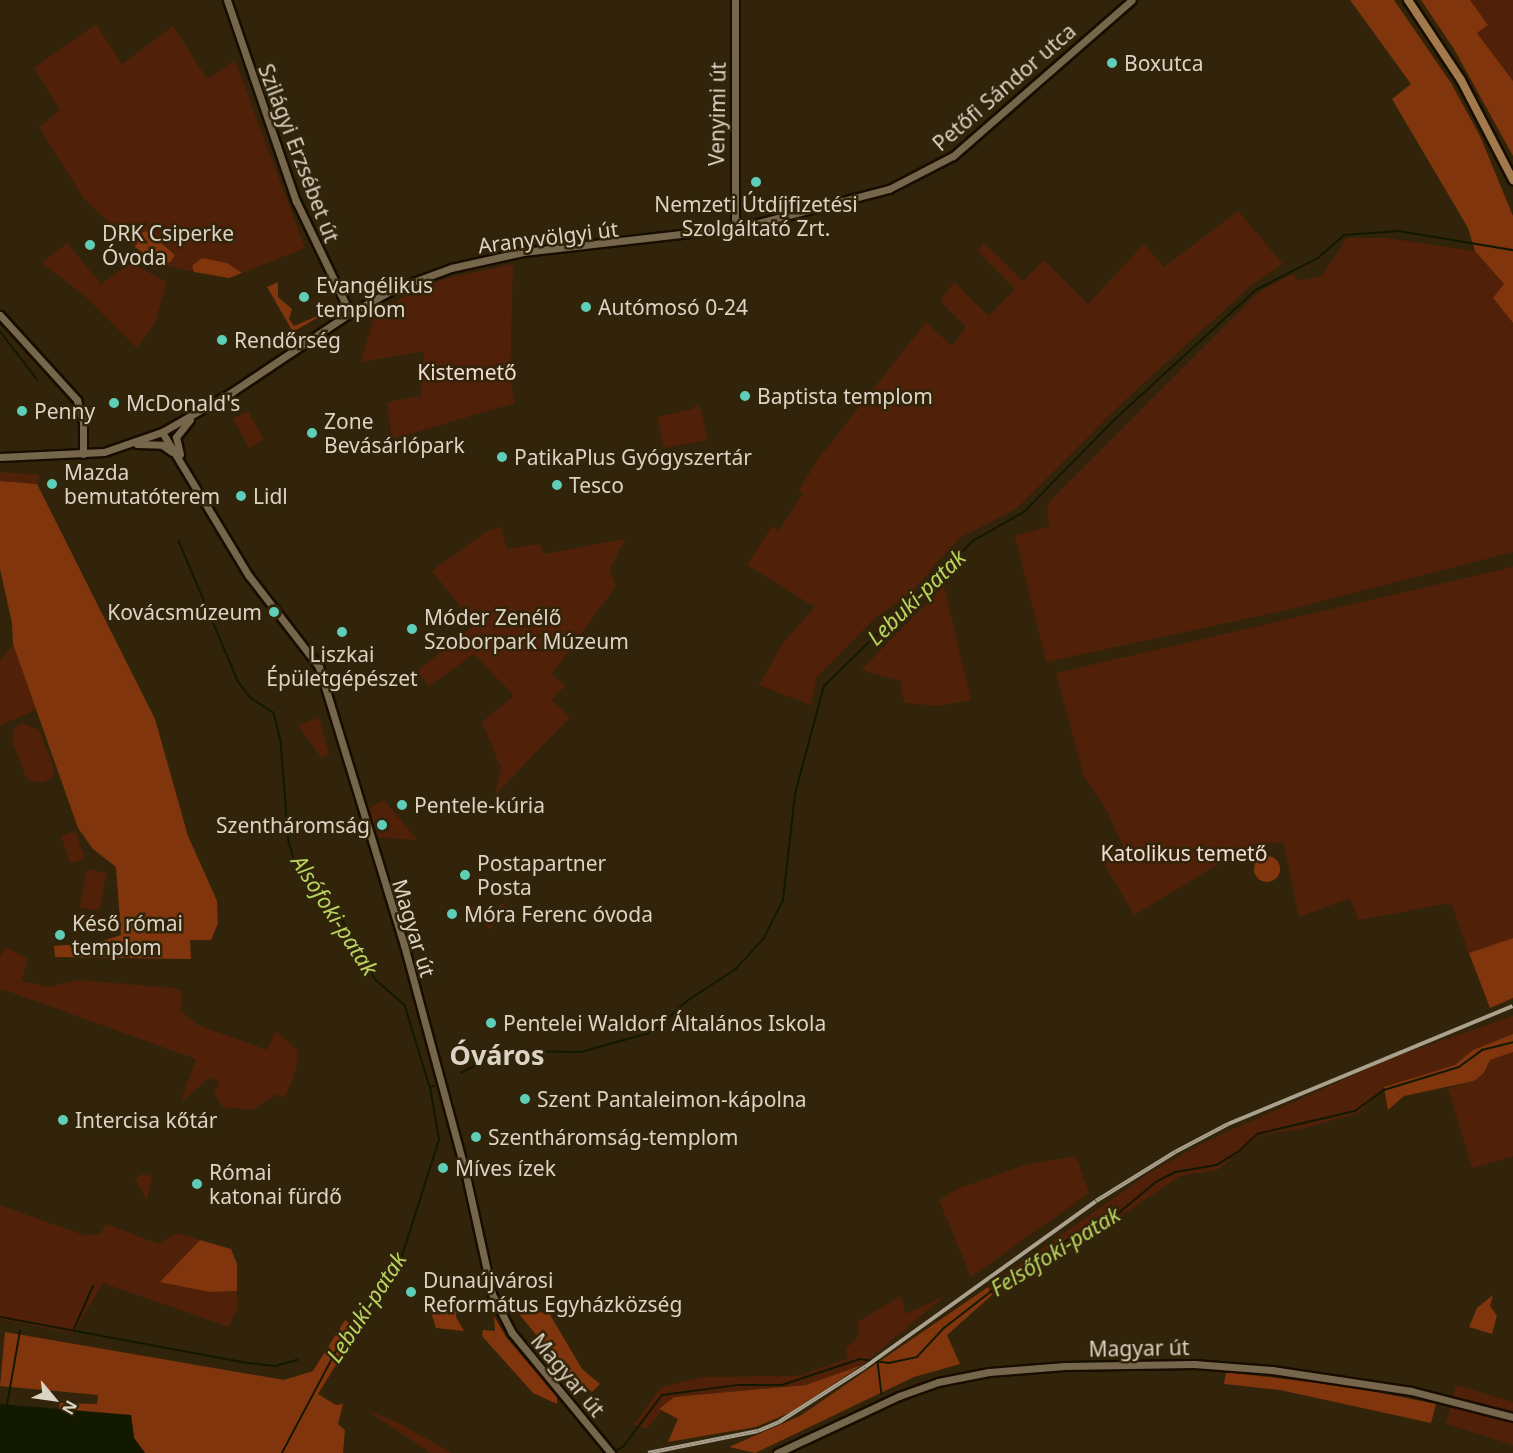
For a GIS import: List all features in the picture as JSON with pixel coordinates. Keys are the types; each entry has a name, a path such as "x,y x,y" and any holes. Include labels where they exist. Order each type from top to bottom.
{"main road":[{"path":"1407,0 1461,80 1513,180"}],"street":[{"name":"Szilágyi Erzsébet út","path":"227,0 296,201 350,313"},
{"name":"Venyimi út","path":"735,0 735,229"},
{"name":"Petőfi Sándor utca","path":"924,174 974,138 1132,0"},
{"name":"Aranyvölgyi út","path":"0,457 96,453 132,444 162,432 197,413 350,313 411,282 484,260 535,250 735,229 846,203 924,174"},
{"path":"0,315 69,388 80,406 85,438 83,454"},
{"path":"183,462 176,437 197,413"},
{"name":"Magyar út","path":"162,432 183,462 249,576 319,667 404,945 465,1171 492,1294 512,1334 611,1453"},
{"path":"85,438 96,453"},
{"path":"132,444 162,445 183,462"},
{"name":"Magyar út","path":"777,1453 899,1396 939,1382 989,1372 1065,1366 1194,1364 1272,1370 1392,1388 1513,1417"}],"green space":[{"path":"1470,0 1513,0 1513,82 1477,33 1488,24"},
{"path":"96,24 122,64 173,26 207,79 235,61 305,248 242,273 227,263 192,266 194,272 164,265 175,255 152,232 143,232 135,247 84,199 39,127 60,110 34,68"},
{"path":"1238,211 1283,264 1253,284 1125,400 1016,509 959,538 910,594 876,617 816,678 811,705 759,685 782,644 815,607 747,565 772,526 779,531 803,493 799,490 819,458 926,322 952,346 966,327 940,301 954,282 989,316 1015,289 978,251 984,243 1023,281 1044,260 1088,304 1144,244 1164,267"},
{"path":"1347,238 1386,238 1475,251 1505,285 1493,298 1513,323 1513,552 1283,611 1046,662 1015,536 1049,526 1047,508 1050,501 1259,292 1292,274 1299,281 1322,276"},
{"path":"67,243 101,284 131,263 167,282 154,325 137,348 86,297 42,263"},
{"name":"Kistemető","path":"513,264 510,377 515,403 392,439 387,402 421,396 424,351 361,362 373,320 407,294 447,278"},
{"path":"699,404 708,440 664,448 657,417 692,409"},
{"path":"248,411 264,440 249,448 233,419"},
{"path":"0,472 39,475 38,484 0,481"},
{"path":"501,527 507,549 540,544 543,554 625,539 610,569 616,586 552,674 565,686 551,700 570,717 495,795 501,768 482,722 514,696 474,654 429,686 417,671 475,625 432,571 487,531"},
{"name":"Katolikus temető","path":"1513,567 1513,938 1469,953 1451,903 1358,920 1350,898 1299,917 1283,842 1249,846 1134,915 1105,865 1106,855 1123,846 1105,807 1084,777 1056,673"},
{"path":"944,586 971,700 939,706 904,703 900,681 861,670"},
{"path":"13,644 36,710 0,725 0,660"},
{"path":"319,718 329,754 322,759 298,725"},
{"path":"21,723 39,730 54,768 53,776 44,782 33,782 26,777 12,741 14,729"},
{"path":"384,800 417,840 378,837 369,808"},
{"path":"75,831 85,858 71,863 61,836"},
{"path":"87,869 107,873 99,911 80,907"},
{"path":"508,899 490,930 467,903 489,915"},
{"path":"78,913 101,917 98,930 76,926"},
{"path":"6,947 28,959 21,981 49,987 77,980 174,988 183,992 180,1010 198,1025 267,1050 276,1031 297,1050 298,1062 284,1098 277,1094 252,1110 223,1107 214,1094 219,1081 209,1078 181,1102 196,1059 2,989 0,993 0,956"},
{"path":"1513,1016 1513,1034 1473,1050 1455,1065 1385,1087 1358,1113 1306,1128 1260,1135 1217,1170 1180,1176 1119,1217 1075,1242 1074,1239 1057,1247 992,1295 988,1287 1149,1173 1203,1143 1389,1059"},
{"path":"1513,1052 1513,1156 1472,1168 1448,1088 1474,1081 1484,1073 1490,1060"},
{"path":"1076,1156 1089,1193 971,1277 939,1200 959,1188 1025,1165"},
{"path":"142,1174 152,1176 147,1200 135,1180"},
{"path":"0,1205 86,1236 101,1233 106,1224 159,1244 177,1233 200,1240 161,1282 209,1292 237,1291 237,1309 229,1327 103,1283 73,1333 0,1319"},
{"path":"901,1296 905,1314 945,1296 862,1365 806,1385 674,1397 647,1428 634,1425 661,1387 703,1377 798,1376 847,1359 846,1349 859,1335 857,1322"},
{"path":"1456,1385 1513,1402 1513,1445 1446,1424"},
{"path":"366,1410 397,1422 452,1453 431,1453"}],"shaded area":[{"path":"1350,0 1394,0 1451,83 1480,136 1513,216 1513,323 1493,298 1504,284 1475,251 1468,228 1392,99 1411,84"},
{"path":"1421,0 1470,0 1488,25 1477,33 1513,81 1513,156 1454,49"},
{"path":"148,231 175,255 170,262 158,264 135,247 143,232"},
{"path":"202,258 227,263 242,273 229,278 194,272 192,266"},
{"path":"278,282 278,297 292,309 289,319 294,326 327,312 293,332 267,287"},
{"path":"0,481 37,484 155,719 188,836 217,901 218,923 211,940 190,940 191,959 55,957 54,946 96,943 121,935 116,867 93,849 78,828 13,644 12,623 0,569"},
{"path":"1267,856 1276,860 1280,869 1276,878 1267,882 1258,878 1254,869 1258,860"},
{"path":"1513,938 1513,998 1490,1008 1469,953"},
{"path":"1513,1034 1513,1052 1490,1060 1484,1073 1474,1081 1404,1096 1388,1110 1384,1087 1455,1065 1473,1050"},
{"path":"200,1240 231,1249 237,1264 237,1291 209,1292 160,1282"},
{"path":"988,1287 992,1295 947,1335 960,1364 914,1377 755,1453 729,1447 800,1416"},
{"path":"1493,1295 1490,1306 1497,1316 1492,1334 1469,1327 1477,1308"},
{"path":"457,1300 456,1317 464,1331 436,1328 429,1306"},
{"path":"522,1311 549,1313 582,1369 600,1384 592,1392 571,1377 519,1314"},
{"path":"494,1316 506,1337 557,1397 557,1404 533,1393 482,1336 483,1330 495,1331"},
{"path":"345,1320 358,1329 318,1394 336,1405 343,1404 338,1424 345,1430 343,1453 145,1453 134,1438 131,1415 59,1411 60,1403 97,1404 98,1395 0,1386 5,1332 284,1380 313,1371"},
{"path":"862,1365 791,1412 756,1427 668,1442 678,1419 659,1409 674,1397 806,1385"},
{"path":"1226,1372 1352,1387 1436,1404 1431,1423 1280,1390 1224,1384"},
{"path":"0,1404 131,1415 134,1438 145,1453 0,1453"}],"waterway":[{"name":"Lebuki-patak","path":"461,1073 504,1051 581,1052 653,1032 687,1001 736,969 764,938 783,900 795,794 824,686 973,541 1024,512 1113,421 1256,290 1318,258 1344,235 1399,231 1513,250"},
{"name":"Alsófoki-patak","path":"0,331 37,379"},
{"name":"Alsófoki-patak","path":"179,541 238,681 251,698 274,713 281,741 289,842 295,862 311,886 322,894 343,921 375,979 405,1005 430,1087"},
{"name":"Felsőfoki-patak","path":"613,1452 623,1447 662,1395 738,1385 782,1385 860,1359 889,1363 917,1357 944,1328 1015,1273 1098,1221 1120,1212 1156,1182 1176,1172 1217,1165 1238,1152 1257,1134 1355,1111 1384,1090 1459,1067 1482,1050 1513,1042"},
{"name":"Lebuki-patak","path":"282,1453 345,1334 401,1259 439,1140 430,1087 434,1086"},
{"path":"74,1329 93,1286"},
{"path":"0,1317 242,1362 276,1366 297,1360"},
{"path":"7,1405 20,1331"},
{"path":"878,1362 882,1394"}],"railway":[{"path":"648,1453 758,1431 779,1422 865,1367 1096,1201 1175,1152 1228,1124 1513,1006"}],"place":[{"name":"Boxutca","path":"1112,63"},
{"name":"Nemzeti Útdíjfizetési Szolgáltató Zrt.","path":"756,182"},
{"name":"DRK Csiperke Óvoda","path":"90,245"},
{"name":"Evangélikus templom","path":"304,297"},
{"name":"Autómosó 0-24","path":"586,307"},
{"name":"Rendőrség","path":"222,340"},
{"name":"Baptista templom","path":"745,396"},
{"name":"McDonald's","path":"114,403"},
{"name":"Penny","path":"22,411"},
{"name":"Zone Bevásárlópark","path":"312,433"},
{"name":"PatikaPlus Gyógyszertár","path":"502,457"},
{"name":"Mazda bemutatóterem","path":"52,484"},
{"name":"Tesco","path":"557,485"},
{"name":"Lidl","path":"241,496"},
{"name":"Kovácsmúzeum","path":"274,612"},
{"name":"Móder Zenélő Szoborpark Múzeum","path":"412,629"},
{"name":"Liszkai Épületgépészet","path":"342,632"},
{"name":"Pentele-kúria","path":"402,805"},
{"name":"Szentháromság","path":"382,825"},
{"name":"Postapartner Posta","path":"465,875"},
{"name":"Móra Ferenc óvoda","path":"452,914"},
{"name":"Késő római templom","path":"60,935"},
{"name":"Pentelei Waldorf Általános Iskola","path":"491,1023"},
{"name":"Szent Pantaleimon-kápolna","path":"525,1099"},
{"name":"Intercisa kőtár","path":"63,1120"},
{"name":"Szentháromság-templom","path":"476,1137"},
{"name":"Míves ízek","path":"443,1168"},
{"name":"Római katonai fürdő","path":"197,1184"},
{"name":"Dunaújvárosi Református Egyházközség","path":"411,1292"}],"district":[{"name":"Óváros","path":"497,1055"}]}
